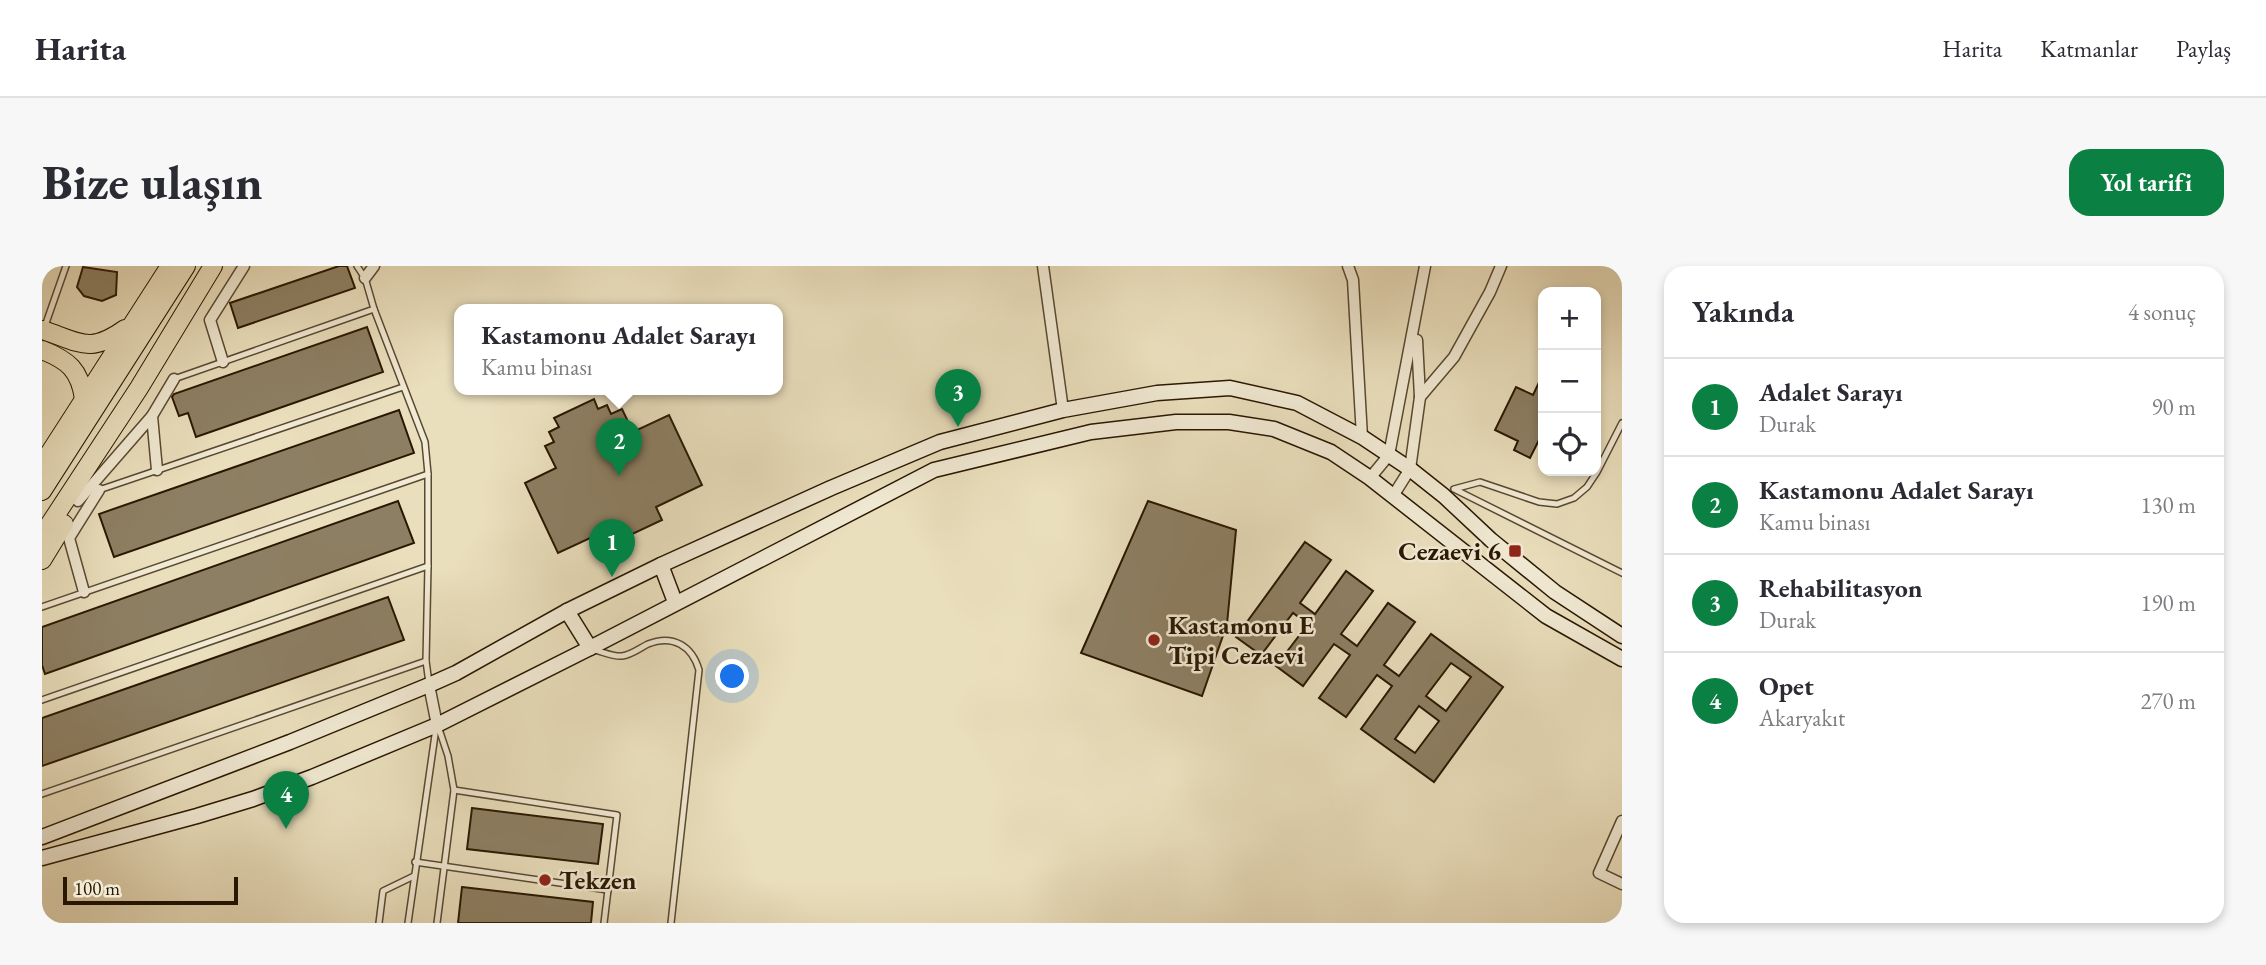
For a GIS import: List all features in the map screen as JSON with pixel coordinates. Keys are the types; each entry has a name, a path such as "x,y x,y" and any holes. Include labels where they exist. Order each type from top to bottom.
{"highway":[{"path":"42,465 170,266"},
{"path":"42,491 186,266"},
{"path":"42,536 139,388 213,266"},
{"path":"43,331 81,344 94,345 102,344 134,323"},
{"path":"42,350 68,362 78,377 84,399"},
{"path":"42,560 123,426 139,388"}],"main road":[{"path":"42,837 290,742 429,685 456,673 567,611 661,565 940,442 1063,410 1157,393 1230,388 1297,403 1362,437 1449,493 1491,540 1555,592 1622,636"},
{"path":"42,858 253,800 437,725 934,470 1091,432 1176,422 1229,422 1274,429 1331,452 1370,478 1546,616 1622,659"},
{"path":"661,565 676,602"},
{"path":"567,611 590,648"}],"street":[{"path":"223,362 210,320 244,266"},
{"path":"365,278 374,266"},
{"path":"1043,266 1063,410"},
{"path":"1348,266 1353,281 1362,437"},
{"path":"1370,478 1389,455 1425,266"},
{"path":"1420,397 1454,357 1490,292 1501,266"},
{"path":"1393,496 1410,469 1420,397 1416,323"},
{"path":"78,501 152,416 174,379"},
{"path":"152,416 157,470"},
{"path":"83,592 69,538 99,490"},
{"path":"429,685 437,725"},
{"path":"1622,821 1599,873 1622,884"}],"lane":[{"path":"43,331 66,266"},
{"path":"357,266 365,278 373,309 425,442 428,474 426,661 429,685"},
{"path":"174,379 373,309"},
{"path":"99,490 403,387"},
{"path":"1449,493 1480,482 1539,502 1557,504 1574,498 1587,487 1597,472 1622,424"},
{"path":"42,607 428,474"},
{"path":"1449,493 1622,573"},
{"path":"42,700 428,566"},
{"path":"590,648 625,656 657,641 677,642 691,653 699,670 671,923"},
{"path":"42,794 426,661"},
{"path":"437,725 448,756 454,790 438,923"},
{"path":"408,923 437,725"},
{"path":"454,790 617,815 604,923"},
{"path":"415,862 608,890"},
{"path":"379,923 383,891 414,876"}],"building":[{"path":"339,266 347,266 355,288 238,328 230,303"},
{"path":"83,267 117,272 116,295 102,301 84,296 77,287"},
{"path":"367,327 383,372 196,437 188,413 179,416 172,397 174,394"},
{"path":"1538,384 1538,442 1530,458 1514,450 1518,441 1495,430 1516,387 1533,395"},
{"path":"594,399 598,409 607,405 611,414 622,409 633,432 669,415 702,485 656,507 662,520 609,545 603,532 558,553 525,483 556,468 545,446 554,442 549,432 559,427 554,418"},
{"path":"399,410 414,453 114,557 99,514"},
{"path":"398,501 414,543 45,674 42,665 42,627"},
{"path":"1148,501 1236,530 1227,624 1202,696 1081,653"},
{"path":"1305,542 1331,560 1300,603 1315,614 1346,571 1373,591 1341,634 1357,646 1388,603 1415,622 1384,665 1399,676 1431,634 1503,687 1434,782 1361,729 1392,686 1377,675 1346,717 1319,698 1350,655 1334,644 1303,686 1276,666 1308,624 1293,613 1261,655 1236,637","holes":["1451,663 1471,677 1446,711 1426,696","1419,706 1439,721 1415,753 1395,739"]},
{"path":"388,597 404,640 42,766 42,718"},
{"path":"472,808 603,824 598,864 467,849"},
{"path":"462,887 593,902 591,923 458,923"}],"place":[{"name":"Rehabilitasyon","path":"958,427"},
{"name":"Kastamonu Adalet Sarayı","path":"619,476"},
{"name":"Cezaevi 6","path":"1515,551"},
{"name":"Adalet Sarayı","path":"612,577"},
{"name":"Kastamonu E Tipi Cezaevi","path":"1154,640"},
{"name":"Opet","path":"286,829"},
{"name":"Tekzen","path":"545,880"}]}
